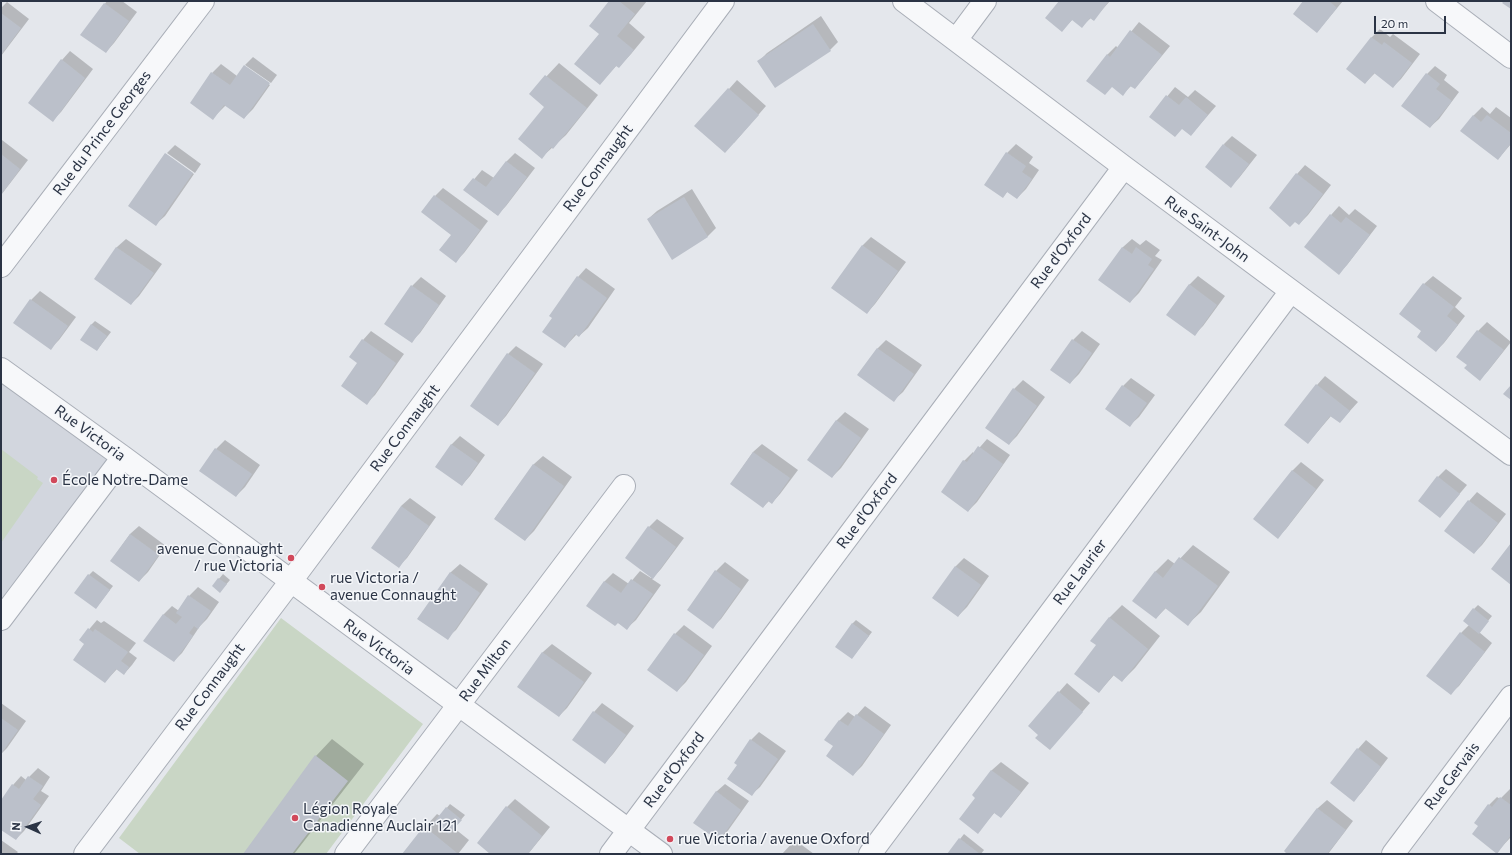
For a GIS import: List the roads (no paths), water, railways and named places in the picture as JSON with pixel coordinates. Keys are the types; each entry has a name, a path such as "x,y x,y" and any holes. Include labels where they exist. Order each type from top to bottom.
{"street":[{"name":"Rue du Prince Georges","path":"1,266 203,1"},
{"name":"Rue Connaught","path":"85,854 291,581 723,1"},
{"name":"Rue Saint-John","path":"904,1 1124,168 1511,454"},
{"path":"956,40 985,1"},
{"path":"1437,1 1511,57"},
{"name":"Rue d'Oxford","path":"611,854 1124,168"},
{"name":"Rue Laurier","path":"870,854 1291,291"},
{"name":"Rue Victoria","path":"1,369 123,457 661,854"},
{"path":"1,619 123,457"},
{"name":"Rue Milton","path":"346,854 624,486"},
{"name":"Rue Gervais","path":"1393,854 1511,697"}],"place":[{"name":"École Notre-Dame","path":"54,480"},
{"name":"avenue Connaught / rue Victoria","path":"291,558"},
{"name":"rue Victoria / avenue Connaught","path":"322,587"},
{"name":"Légion Royale Canadienne Auclair 121","path":"295,818"},
{"name":"rue Victoria / avenue Oxford","path":"670,839"}]}
